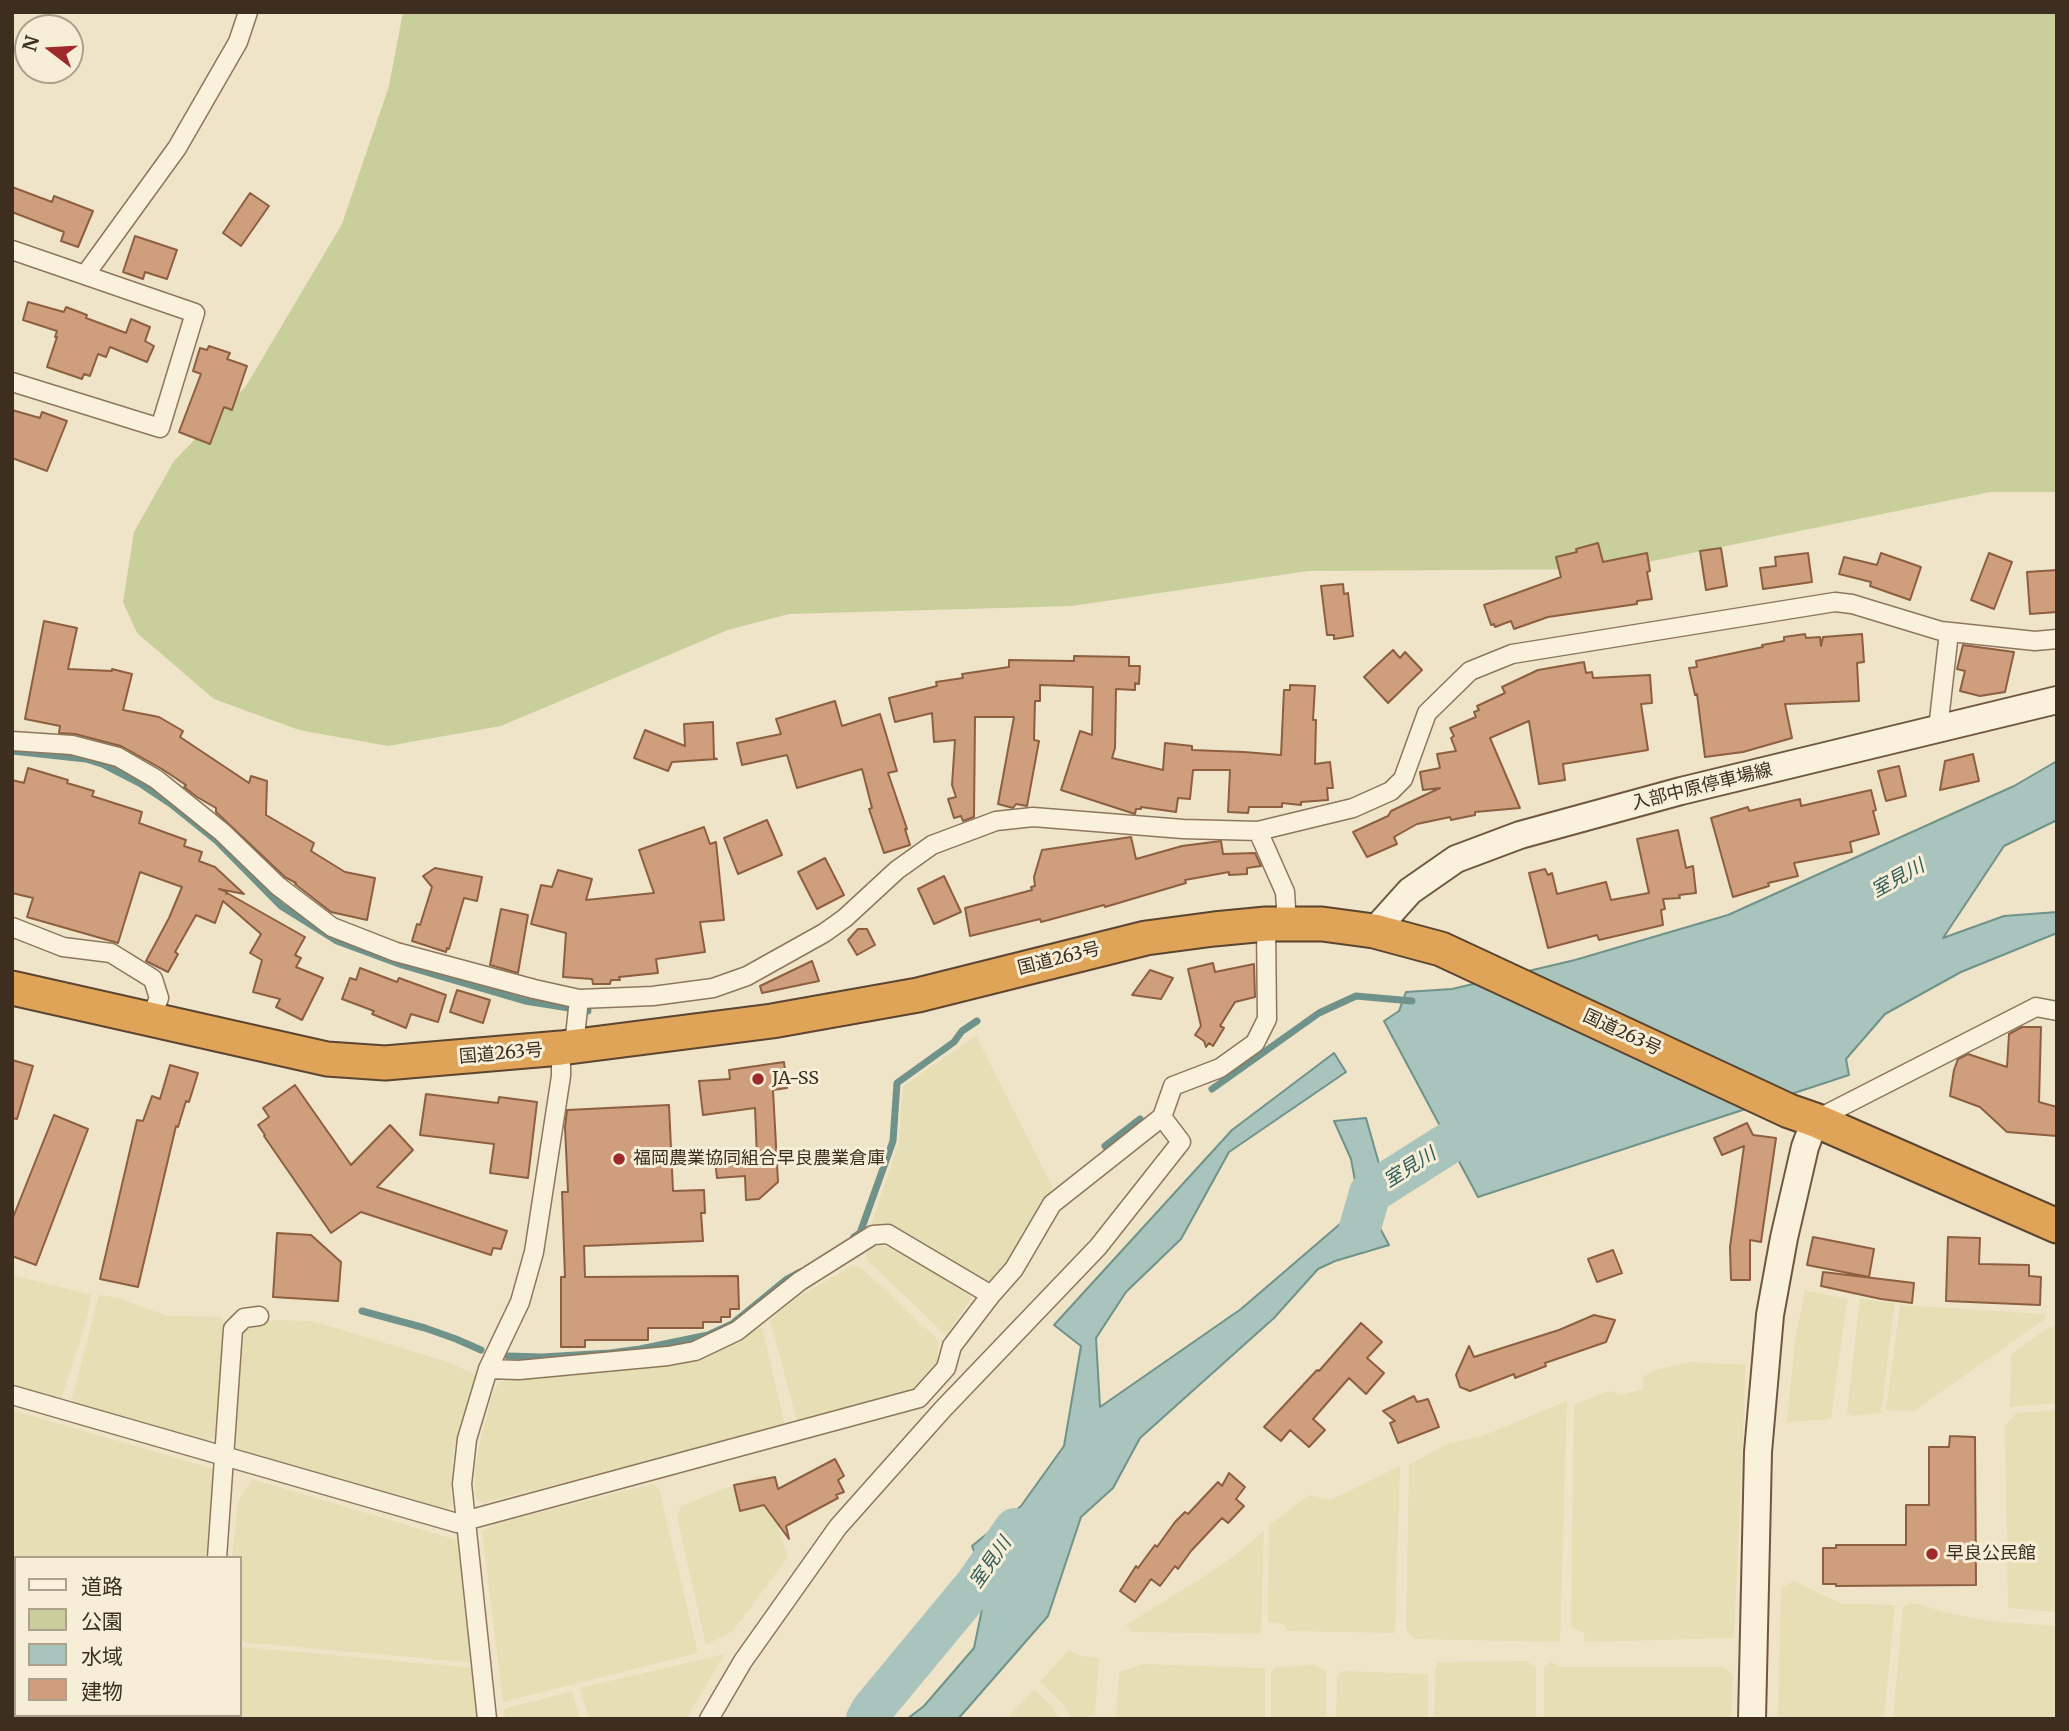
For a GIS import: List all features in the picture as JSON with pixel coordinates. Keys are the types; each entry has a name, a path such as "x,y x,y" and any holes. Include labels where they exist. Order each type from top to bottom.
{"highway":[{"name":"国道263号","path":"12,988 327,1059 385,1063 570,1039 772,1021 918,995 1146,938 1214,929 1322,923 1374,931 1441,949 1802,1116 2057,1226"}],"main road":[{"name":"入部中原停車場線","path":"1374,931 1409,891 1456,859 1520,835 1681,791 2057,700"},
{"path":"1752,1719 1758,1452 1770,1315 1805,1147 1802,1116"}],"street":[{"path":"85,275 177,149 238,41 248,12"},
{"path":"12,250 195,313 160,428 12,382"},
{"path":"12,741 72,745 118,757 156,779 222,831 278,886 332,927 396,952 579,999 653,996 713,988 747,976 824,933 845,918 897,870 932,845 996,821 1033,817 1184,830 1258,831 1353,808 1391,791 1403,779 1427,713 1470,671 1512,653 1835,602 1852,604 1949,632 2035,641 2057,639"},
{"path":"1938,729 1949,632"},
{"path":"12,1395 457,1523 919,1398 946,1368 953,1346 991,1294 1014,1269 1052,1204 1162,1117 1173,1086 1220,1068 1255,1043 1268,1019 1276,924 1285,892 1258,831"},
{"path":"12,926 63,947 111,954 153,979 159,998 150,1019"},
{"path":"487,1719 462,1483 467,1439 488,1370 520,1302 534,1252 561,1076 579,999"},
{"path":"1802,1116 2036,1007 2057,1011"},
{"path":"709,1719 743,1661 838,1527 943,1409 1098,1247 1181,1142 1162,1117"},
{"path":"488,1370 668,1356 695,1351 737,1331 800,1281 873,1235 888,1234 991,1294"},
{"path":"217,1556 233,1329 244,1318 259,1316"}],"shaded area":[{"path":"976,1036 1053,1188 1022,1233 1019,1247 992,1281 980,1281 889,1224 870,1228 899,1142 903,1086"},
{"path":"874,1245 888,1247 967,1289 971,1299 946,1335 867,1260 866,1253"},
{"path":"853,1265 863,1269 939,1341 937,1362 908,1394 798,1424 770,1320 795,1299"},
{"path":"12,1275 91,1295 87,1319 60,1402 12,1388"},
{"path":"1805,1290 1847,1299 1831,1419 1787,1422 1795,1340"},
{"path":"99,1295 119,1298 167,1316 221,1317 225,1328 215,1437 207,1442 74,1407 72,1399"},
{"path":"1860,1299 1895,1303 1881,1413 1853,1416 1847,1412"},
{"path":"1900,1305 2045,1314 2045,1319 1914,1411 1886,1410"},
{"path":"277,1320 310,1321 333,1327 444,1361 477,1375 453,1452 452,1506 445,1511 235,1450 242,1333 249,1325"},
{"path":"2057,1325 2057,1403 2010,1407 2011,1355 2046,1329"},
{"path":"762,1327 785,1426 483,1503 475,1497 475,1468 481,1437 494,1389 506,1376 735,1341"},
{"path":"1690,1362 1746,1365 1734,1638 1585,1642 1584,1633 1571,1626 1574,1404 1610,1391 1621,1395 1643,1389 1642,1378 1652,1371"},
{"path":"1567,1401 1560,1642 1414,1639 1406,1629 1409,1465 1447,1444 1485,1435"},
{"path":"12,1410 214,1469 208,1556 14,1556 14,1717 195,1719 12,1719"},
{"path":"2057,1410 2057,1612 2008,1608 2005,1426 2016,1413"},
{"path":"1400,1466 1395,1633 1288,1631 1283,1624 1268,1622 1269,1525 1309,1495 1331,1500"},
{"path":"761,1475 788,1557 733,1631 706,1645 677,1517 681,1506"},
{"path":"252,1479 457,1540 475,1663 242,1642 242,1556 232,1556 238,1502"},
{"path":"653,1484 659,1489 698,1653 503,1702 482,1532 494,1524"},
{"path":"1264,1531 1261,1634 1132,1632 1126,1625 1208,1574"},
{"path":"1794,1581 1842,1604 1895,1605 1884,1719 1778,1719 1781,1588"},
{"path":"1915,1603 1988,1621 2057,1626 2057,1719 1893,1719 1903,1606"},
{"path":"242,1647 475,1668 479,1719 217,1719 242,1717"},
{"path":"1069,1650 1081,1656 1099,1658 1095,1715 1072,1719 1062,1703 1040,1682"},
{"path":"725,1654 686,1719 589,1719 580,1688"},
{"path":"1527,1661 1536,1668 1536,1719 1434,1719 1435,1672 1438,1662"},
{"path":"1551,1662 1562,1667 1725,1667 1733,1675 1731,1719 1544,1719 1544,1667"},
{"path":"1144,1664 1265,1668 1265,1719 1116,1719 1119,1672"},
{"path":"1314,1664 1326,1672 1326,1719 1271,1719 1271,1673 1275,1668"},
{"path":"1342,1671 1428,1674 1428,1719 1336,1719 1337,1676"},
{"path":"1034,1690 1052,1706 1059,1719 1006,1719"},
{"path":"572,1691 580,1719 505,1719 504,1709"}],"green space":[{"path":"403,12 2057,12 2057,492 1990,492 1614,569 1308,571 1072,606 789,614 728,630 501,726 388,746 299,730 214,699 137,633 123,602 134,532 174,461 246,386 342,224 389,86"}],"water":[{"path":"2057,761 2057,820 2004,846 1943,938 2004,916 2057,912 2057,933 1961,972 1885,1014 1846,1059 1849,1075 1478,1197 1384,1021 1399,1011 1406,992 1452,989 1575,960 1728,915 2014,786"},
{"path":"1334,1053 1346,1072 1229,1152 1181,1239 1126,1292 1096,1338 1100,1407 1241,1309 1347,1218 1358,1197 1351,1159 1334,1121 1366,1118 1389,1199 1374,1217 1389,1245 1335,1261 1318,1269 1274,1318 1140,1438 1113,1488 1081,1517 1048,1616 958,1719 907,1719 924,1706 974,1648 987,1585 972,1546 1021,1506 1064,1446 1081,1346 1054,1325 1232,1130"}],"building":[{"path":"12,187 52,202 54,196 93,211 78,247 61,241 64,232 12,212"},
{"path":"250,193 269,206 241,246 223,233"},
{"path":"135,236 177,250 167,279 145,272 143,279 123,272"},
{"path":"28,302 64,312 66,307 87,315 86,318 126,333 131,319 150,327 145,341 154,346 147,362 110,347 106,357 98,354 90,376 84,374 82,379 47,367 57,331 23,320"},
{"path":"209,346 230,353 227,359 247,366 232,410 224,407 210,444 179,432 201,374 193,371 200,348 207,350"},
{"path":"12,410 40,418 42,412 67,421 47,471 12,458"},
{"path":"1598,543 1603,562 1647,553 1652,599 1637,601 1637,604 1548,617 1514,629 1511,621 1495,627 1494,624 1491,625 1484,605 1561,577 1556,557"},
{"path":"1721,548 1727,586 1706,590 1700,551"},
{"path":"1808,553 1812,582 1763,589 1760,568 1776,566 1775,557"},
{"path":"1881,553 1921,567 1910,600 1870,586 1871,582 1839,574 1844,557 1877,565"},
{"path":"1989,553 2012,562 1994,609 1971,600"},
{"path":"2057,570 2057,612 2030,614 2027,572"},
{"path":"1343,584 1344,594 1348,593 1353,636 1334,639 1334,635 1327,635 1321,586"},
{"path":"44,621 77,628 68,669 112,669 132,674 123,710 159,717 183,731 180,737 249,783 251,776 267,781 266,815 314,843 311,851 345,872 375,878 367,920 331,912 285,877 216,812 216,808 197,797 184,787 186,785 162,769 121,746 75,734 59,733 60,726 25,719"},
{"path":"1805,634 1806,638 1820,637 1821,646 1823,637 1862,634 1864,662 1857,663 1859,701 1785,704 1792,738 1743,752 1705,757 1697,694 1695,695 1689,668 1697,667 1696,661 1763,647 1762,645 1784,641 1784,637"},
{"path":"1963,645 2014,652 2005,692 1980,696 1960,691 1965,671 1957,669"},
{"path":"1393,650 1400,658 1405,652 1422,670 1388,703 1364,677"},
{"path":"1074,656 1129,657 1129,666 1140,666 1139,684 1135,683 1135,690 1116,689 1115,748 1112,758 1163,770 1165,743 1192,746 1192,750 1281,755 1284,690 1290,690 1290,685 1315,686 1315,764 1330,762 1333,788 1327,788 1328,800 1301,802 1301,805 1282,803 1282,807 1249,807 1248,813 1228,812 1230,770 1193,770 1190,799 1178,798 1176,812 1141,807 1136,809 1135,814 1061,790 1080,731 1092,735 1093,687 1040,685 1040,701 1035,701 1034,740 1039,741 1027,806 1016,804 1013,808 998,804 1014,717 975,717 974,817 963,821 961,816 954,818 948,799 956,797 952,785 955,740 934,742 932,713 895,722 889,698 937,686 936,682 963,678 962,674 1009,667 1009,660 1074,661"},
{"path":"1584,662 1586,673 1592,672 1593,678 1650,675 1652,703 1641,704 1648,750 1563,764 1565,780 1539,784 1529,721 1490,738 1520,808 1475,812 1475,815 1451,820 1450,817 1417,824 1394,837 1397,844 1367,857 1353,832 1440,788 1423,790 1420,772 1440,768 1437,754 1456,751 1450,728 1476,717 1474,712 1479,710 1477,706 1505,693 1502,687 1538,670"},
{"path":"835,701 842,726 880,714 897,771 888,773 910,845 884,853 869,809 872,808 862,769 797,788 787,755 742,765 737,743 781,734 776,719"},
{"path":"713,722 714,758 717,759 672,762 668,771 634,758 645,730 685,746 684,724"},
{"path":"1973,754 1979,781 1940,790 1945,761"},
{"path":"1899,766 1906,796 1886,801 1878,771"},
{"path":"28,768 68,780 67,783 94,791 92,796 142,812 139,823 186,840 184,846 202,852 199,861 215,867 244,894 219,889 305,937 295,955 301,958 296,967 323,978 302,1020 276,1007 280,999 253,992 262,960 250,953 261,934 223,901 215,923 196,915 175,952 178,954 168,972 146,961 182,887 140,872 118,943 27,917 33,898 12,893 12,780 24,783"},
{"path":"1871,790 1879,834 1850,842 1852,852 1794,863 1798,876 1768,883 1769,886 1733,897 1711,818 1748,807 1749,811 1800,799 1801,806"},
{"path":"767,820 782,855 738,874 724,838"},
{"path":"704,827 710,844 716,842 724,920 700,922 705,952 656,959 658,973 619,977 620,980 611,980 610,984 593,984 592,979 563,977 566,933 531,924 541,885 552,887 558,870 592,879 586,900 654,893 639,850"},
{"path":"1678,830 1686,868 1693,866 1696,893 1663,899 1663,925 1599,940 1597,935 1548,948 1529,873 1545,869 1548,875 1552,873 1557,894 1606,882 1611,900 1649,893 1637,839"},
{"path":"1131,837 1136,859 1182,846 1221,841 1223,854 1255,853 1261,866 1247,868 1247,874 1229,875 1229,872 1185,880 1186,883 1105,907 1104,905 1041,922 1040,919 970,936 965,908 1032,890 1042,850"},
{"path":"825,858 844,895 817,909 798,872"},
{"path":"435,868 482,877 477,901 464,898 446,952 412,941 432,887 423,876"},
{"path":"944,876 961,912 934,924 918,889"},
{"path":"501,909 528,915 518,973 490,965"},
{"path":"858,929 867,929 875,945 857,955 848,940"},
{"path":"812,961 819,981 762,993 760,986"},
{"path":"1213,963 1215,972 1254,964 1255,997 1235,1002 1220,1026 1224,1028 1213,1046 1209,1043 1206,1047 1204,1041 1195,1035 1201,1026 1188,969"},
{"path":"360,968 397,982 399,978 446,995 438,1022 411,1014 406,1028 372,1014 374,1011 342,999 350,978 356,980"},
{"path":"1150,970 1173,978 1161,999 1132,995"},
{"path":"457,990 490,1000 483,1023 450,1012"},
{"path":"2022,1027 2041,1027 2039,1102 2057,1107 2057,1136 2007,1132 1980,1107 1950,1096 1958,1059 1968,1054 2007,1067 2009,1034"},
{"path":"12,1060 33,1066 17,1119 12,1118"},
{"path":"784,1062 787,1088 773,1090 778,1182 759,1199 746,1200 745,1176 717,1178 715,1160 757,1157 755,1108 703,1115 699,1081 730,1079 729,1070"},
{"path":"170,1065 198,1073 189,1102 186,1101 178,1127 176,1126 138,1287 100,1279 137,1120 143,1121 152,1096 160,1099"},
{"path":"295,1085 351,1165 390,1125 413,1150 377,1187 507,1231 501,1249 493,1248 491,1255 361,1212 331,1233 258,1125 269,1117 263,1108"},
{"path":"426,1094 498,1103 499,1097 537,1102 528,1178 490,1173 494,1144 420,1135"},
{"path":"669,1105 673,1191 704,1190 705,1213 701,1213 703,1241 584,1246 585,1277 738,1276 739,1309 730,1309 730,1317 721,1317 721,1322 703,1322 703,1328 648,1328 648,1340 585,1340 585,1347 561,1347 561,1277 565,1277 562,1192 568,1192 565,1127 567,1110"},
{"path":"54,1115 88,1129 36,1265 12,1256 12,1220"},
{"path":"1747,1123 1753,1135 1776,1138 1761,1242 1750,1240 1750,1280 1731,1280 1730,1247 1744,1146 1722,1155 1714,1138"},
{"path":"277,1233 311,1235 341,1262 338,1301 273,1297"},
{"path":"1813,1237 1874,1249 1869,1277 1807,1265"},
{"path":"1948,1237 1980,1238 1979,1264 2029,1265 2029,1276 2041,1277 2040,1305 1946,1301"},
{"path":"1613,1250 1622,1273 1597,1282 1588,1259"},
{"path":"1823,1272 1914,1283 1912,1303 1821,1286"},
{"path":"1594,1315 1615,1320 1606,1342 1545,1363 1546,1366 1515,1378 1514,1374 1470,1391 1460,1387 1456,1375 1469,1346 1474,1357 1559,1330"},
{"path":"1361,1323 1382,1342 1367,1358 1384,1373 1366,1394 1349,1378 1313,1419 1325,1430 1309,1447 1290,1430 1281,1441 1264,1427"},
{"path":"1414,1396 1417,1402 1428,1399 1439,1427 1398,1443 1390,1423 1395,1421 1383,1411"},
{"path":"1950,1436 1975,1437 1976,1585 1823,1584 1823,1548 1836,1548 1836,1545 1906,1545 1906,1505 1929,1505 1929,1447 1949,1447"},
{"path":"835,1459 844,1476 838,1480 844,1492 836,1495 838,1498 786,1526 789,1539 764,1505 740,1511 734,1485 775,1477 778,1489"},
{"path":"1229,1473 1245,1487 1236,1499 1244,1506 1228,1523 1222,1518 1178,1569 1175,1566 1160,1586 1151,1579 1135,1602 1120,1591 1136,1566 1138,1568 1155,1545 1157,1547 1175,1522 1185,1512 1188,1514 1218,1482 1222,1486"}],"waterway":[{"path":"12,751 86,759 141,784 217,841 281,906 337,941 402,965 525,1001 588,1011"},
{"path":"1212,1089 1319,1013 1356,996 1412,1001"},
{"path":"854,1237 860,1233 893,1141 897,1083 954,1042 962,1031 977,1021"},
{"name":"室見川","path":"1359,1231 1370,1193 1498,1112"},
{"path":"1105,1146 1140,1119"},
{"path":"508,1356 610,1353 708,1335 732,1324 787,1279 800,1272"},
{"path":"362,1311 425,1328 481,1350"},
{"name":"室見川","path":"867,1719 974,1587 1015,1529"},
{"path":"872,1710 880,1719"}],"place":[{"name":"JA-SS","path":"758,1079"},
{"name":"福岡農業協同組合早良農業倉庫","path":"619,1159"},
{"name":"早良公民館","path":"1932,1554"}]}
